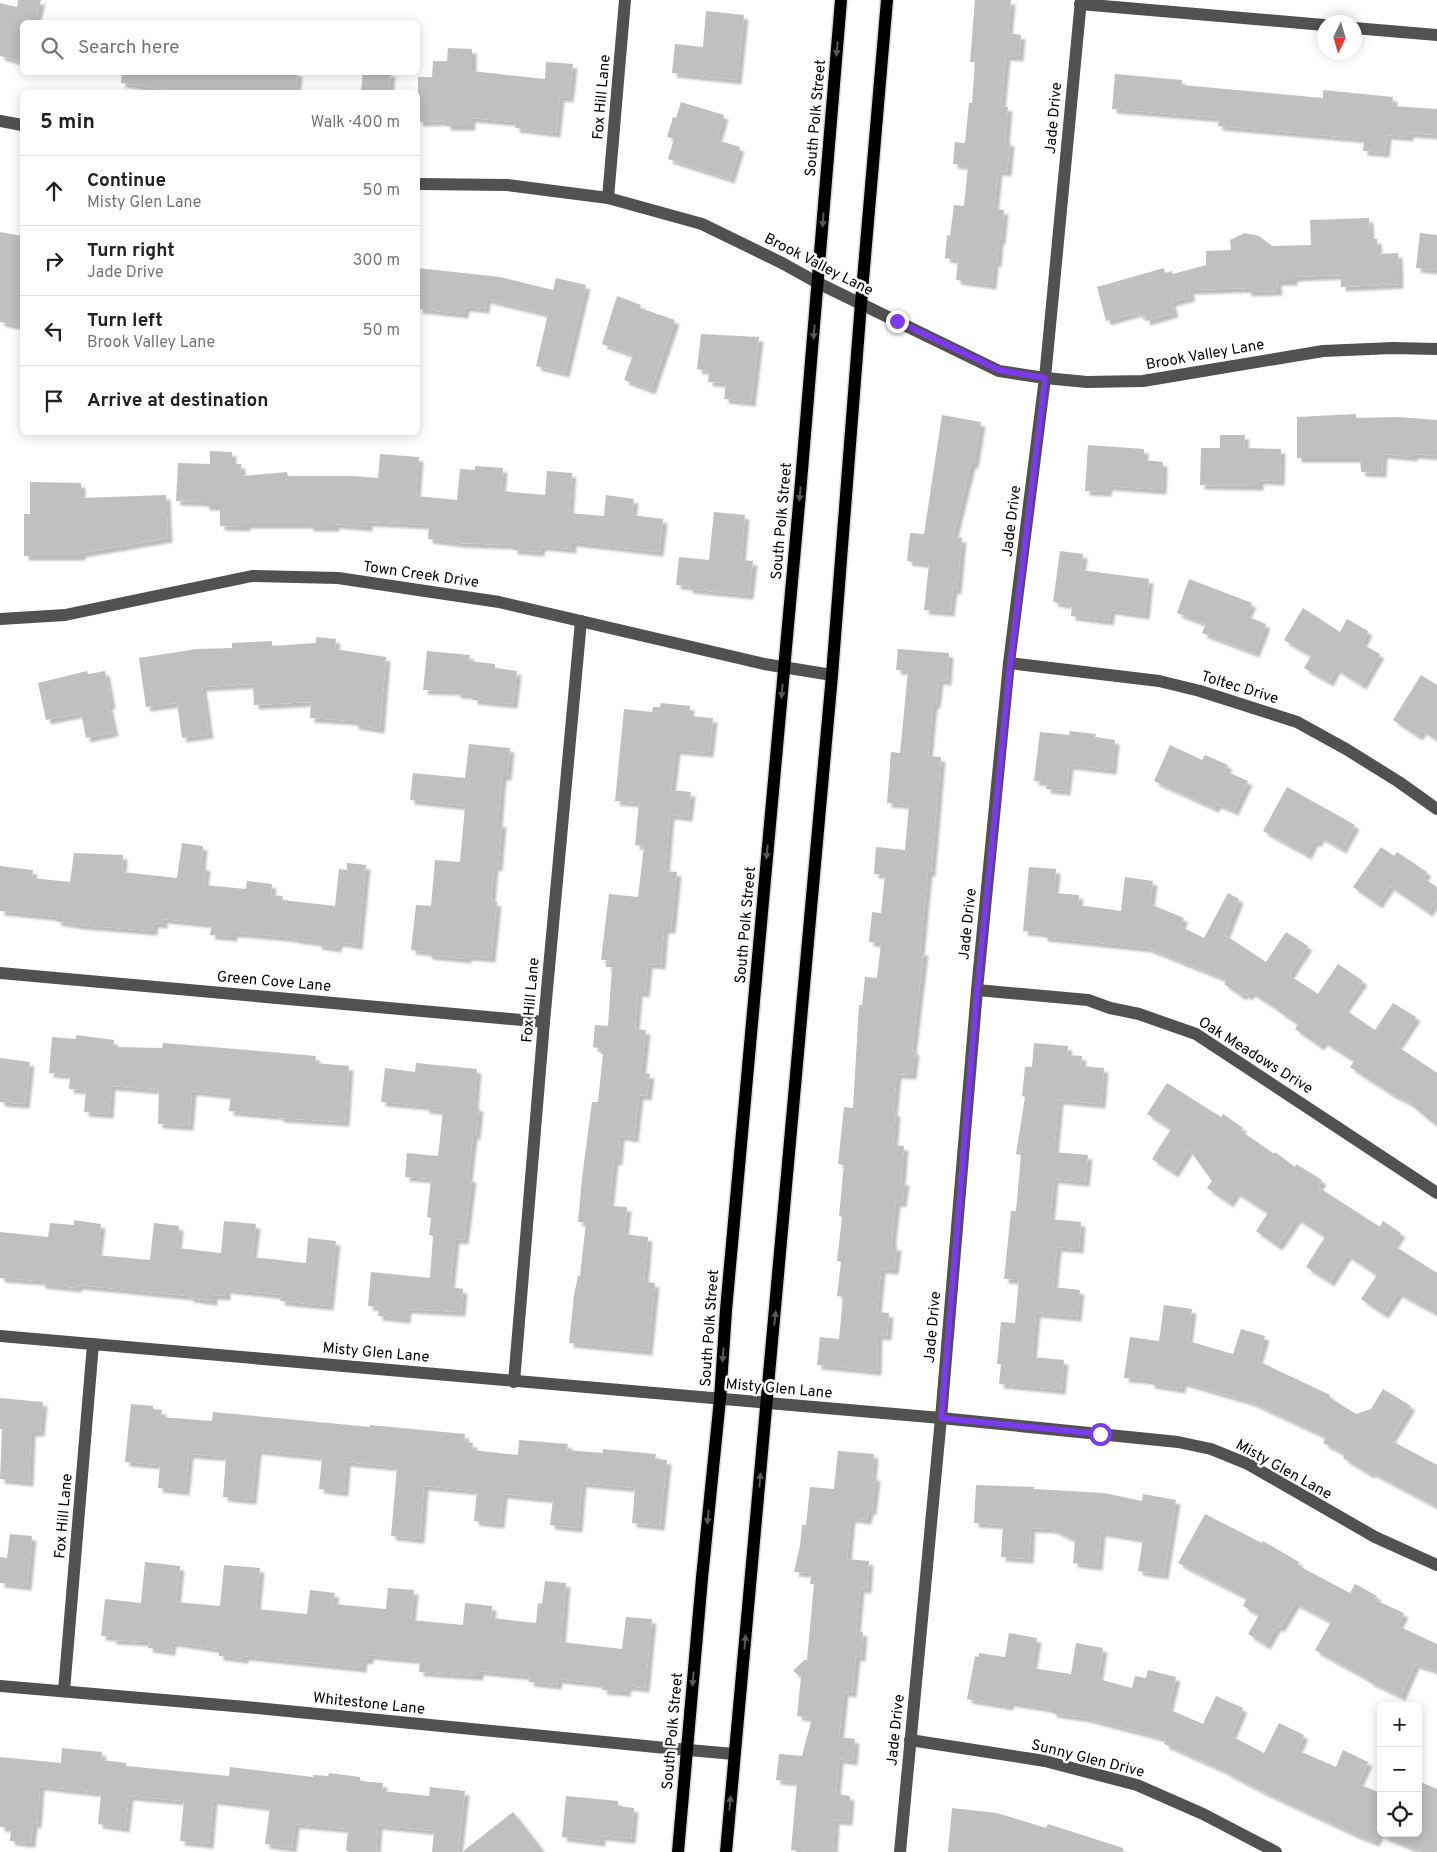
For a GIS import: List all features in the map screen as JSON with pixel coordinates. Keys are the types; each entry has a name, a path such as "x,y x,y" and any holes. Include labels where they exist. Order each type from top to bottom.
{"main road":[{"name":"South Polk Street","path":"678,1852 720,1399 726,1310 842,0"},
{"path":"726,1852 832,675 887,0"}],"street":[{"name":"Fox Hill Lane","path":"608,198 625,0"},
{"path":"1081,2 1317,24"},
{"name":"Jade Drive","path":"900,1852 941,1418 977,990 1010,663 1045,378 1081,2"},
{"path":"1362,29 1437,35"},
{"path":"0,121 20,125"},
{"name":"Brook Valley Lane","path":"420,184 507,185 608,198 702,224 782,263 818,284 999,370 1045,378 1088,382 1143,381 1323,351 1393,348 1437,349"},
{"name":"Town Creek Drive","path":"0,619 65,614 252,576 338,578 499,602 764,664 832,675"},
{"name":"Fox Hill Lane","path":"514,1382 544,1022 581,621"},
{"name":"Toltec Drive","path":"1010,663 1160,681 1200,691 1296,722 1346,749 1399,782 1437,809"},
{"name":"Green Cove Lane","path":"0,973 544,1022"},
{"name":"Oak Meadows Drive","path":"977,990 1088,1000 1110,1008 1140,1014 1196,1034 1437,1193"},
{"name":"Misty Glen Lane","path":"0,1336 941,1418 1178,1442 1211,1449 1248,1464 1375,1537 1437,1565"},
{"name":"Fox Hill Lane","path":"64,1691 93,1344"},
{"name":"Whitestone Lane","path":"0,1686 246,1707 734,1754"},
{"name":"Sunny Glen Drive","path":"910,1740 1045,1761 1137,1786 1203,1814 1276,1852"}],"building":[{"path":"18,0 41,0 36,20 20,20 20,61 0,56 0,3 17,7"},
{"path":"975,0 1011,0 1008,33 1021,35 1019,57 1006,56 1001,106 1008,107 1005,141 1010,142 1007,172 998,171 994,209 1004,210 1001,240 999,240 997,263 994,262 992,285 956,280 958,260 945,258 947,235 950,236 954,205 964,206 968,166 953,164 955,142 965,143 969,103 972,103 975,62 970,62"},
{"path":"706,11 744,15 737,80 672,73 675,44 703,47"},
{"path":"448,48 472,49 472,71 545,79 546,62 573,64 569,98 560,97 556,133 515,128 516,122 471,118 471,126 446,126 446,121 420,122 418,77 432,77 433,61 447,61"},
{"path":"1115,74 1182,80 1182,85 1323,98 1323,90 1393,97 1392,106 1437,109 1437,135 1409,133 1409,137 1387,135 1385,153 1363,151 1364,139 1218,126 1219,118 1112,109"},
{"path":"122,75 298,75 296,90 168,90 121,83"},
{"path":"363,75 391,75 389,90 361,90"},
{"path":"681,102 724,115 717,140 740,147 730,179 668,159 674,139 667,137 673,117 676,118"},
{"path":"1369,218 1370,239 1377,239 1378,254 1398,253 1399,284 1341,287 1341,275 1293,277 1293,281 1277,281 1278,291 1247,292 1247,288 1189,290 1191,297 1171,302 1174,313 1146,321 1144,314 1139,316 1138,312 1106,321 1097,287 1164,268 1165,273 1172,271 1173,274 1206,265 1206,251 1231,250 1230,240 1245,233 1259,236 1272,246 1311,245 1310,220"},
{"path":"0,232 20,236 20,326 0,322"},
{"path":"1420,233 1437,235 1437,270 1416,268"},
{"path":"420,268 500,277 553,290 556,278 586,285 565,373 536,366 548,314 486,299 485,309 465,307 464,314 420,309"},
{"path":"617,296 641,305 640,308 675,320 651,390 624,380 633,355 602,344"},
{"path":"701,334 759,337 751,402 724,399 726,383 708,382 709,371 697,369"},
{"path":"1356,414 1356,418 1398,417 1437,420 1437,456 1414,454 1413,457 1383,454 1382,473 1361,472 1360,458 1297,458 1297,417"},
{"path":"942,415 981,422 974,464 971,464 953,537 962,538 957,590 953,589 950,612 924,610 929,564 907,561 910,533 924,534"},
{"path":"1220,435 1245,435 1244,448 1281,449 1280,481 1259,480 1259,486 1200,485 1201,448 1220,448"},
{"path":"1088,445 1144,449 1144,460 1163,462 1162,490 1108,486 1107,492 1085,491"},
{"path":"210,451 232,452 232,464 241,464 241,476 287,472 288,476 378,478 380,454 419,457 416,496 457,500 460,469 475,470 475,466 503,468 501,491 545,495 547,471 572,473 569,513 604,516 606,495 634,499 632,515 663,519 659,552 572,542 572,549 541,546 540,552 513,550 513,545 459,543 428,539 429,525 368,522 368,527 335,524 335,527 309,527 309,524 246,524 246,527 220,526 220,506 205,506 205,502 176,501 178,463 210,464"},
{"path":"30,482 81,483 81,498 166,495 168,538 81,553 81,556 24,556 24,514 30,514"},
{"path":"714,512 745,515 741,560 753,561 749,595 688,589 689,586 676,585 679,557 709,560"},
{"path":"1060,551 1083,554 1081,570 1149,579 1145,615 1111,610 1109,621 1071,616 1072,605 1053,602"},
{"path":"1189,579 1252,603 1246,616 1266,624 1255,653 1202,633 1206,624 1177,613"},
{"path":"1303,608 1340,632 1347,619 1368,631 1362,644 1380,654 1362,685 1336,669 1329,682 1304,668 1311,656 1284,640"},
{"path":"316,637 336,639 335,649 386,657 380,729 354,725 354,721 310,718 311,702 254,705 253,684 202,687 209,734 182,738 177,703 146,707 139,658 197,649 232,648 232,643 272,641 272,646 316,643"},
{"path":"898,649 949,653 947,681 939,680 936,704 933,704 928,756 941,757 931,872 928,872 920,951 924,951 912,1050 915,1051 912,1075 897,1074 893,1112 896,1112 893,1145 904,1146 901,1181 905,1181 902,1203 896,1202 891,1246 897,1246 894,1270 881,1269 877,1312 889,1313 887,1336 878,1335 877,1371 817,1365 820,1337 839,1339 843,1297 837,1296 841,1262 837,1261 842,1217 839,1216 844,1165 838,1164 844,1107 853,1108 859,1005 862,1005 865,977 877,978 881,943 869,942 872,912 881,913 885,875 874,874 876,847 905,850 909,805 887,803 891,752 900,753 908,671 896,670"},
{"path":"427,651 470,655 469,661 495,664 495,668 517,671 513,704 473,700 473,695 456,694 456,691 423,690"},
{"path":"87,671 88,674 105,671 111,704 108,705 114,732 86,738 81,713 46,720 38,683"},
{"path":"1421,675 1437,685 1437,740 1422,730 1418,736 1393,720"},
{"path":"661,703 690,706 689,716 713,718 709,753 676,750 671,790 691,792 688,817 670,815 665,871 677,872 671,929 664,929 661,965 648,964 645,993 638,992 635,1029 646,1030 641,1073 650,1074 647,1096 639,1095 634,1138 620,1136 618,1161 614,1160 609,1206 627,1207 624,1234 648,1237 644,1282 655,1283 648,1351 569,1343 574,1295 578,1276 580,1276 586,1222 578,1222 582,1178 592,1102 598,1102 603,1054 601,1054 601,1049 593,1047 595,1025 608,1026 612,967 606,967 607,960 601,960 609,894 638,897 644,846 635,845 639,803 615,801 624,709 652,712 653,707 660,707"},
{"path":"1070,731 1096,734 1095,737 1115,740 1112,770 1069,765 1066,791 1046,789 1047,782 1034,781 1040,732 1069,735"},
{"path":"469,744 510,748 507,776 502,776 498,823 502,823 498,867 494,866 491,901 497,902 491,958 467,956 467,959 427,955 428,952 411,950 416,905 431,906 435,860 460,862 465,806 410,800 413,773 465,778"},
{"path":"1170,745 1202,760 1205,755 1228,765 1225,771 1248,781 1234,811 1217,804 1214,808 1154,781"},
{"path":"1287,787 1355,825 1342,849 1320,837 1317,843 1314,841 1307,855 1263,831"},
{"path":"182,843 203,846 201,866 206,866 204,885 246,889 247,881 272,884 271,895 283,896 282,900 335,906 339,869 347,870 347,863 366,865 358,945 338,942 337,948 317,945 318,942 295,938 239,933 233,933 233,937 210,935 212,924 163,919 163,924 154,923 153,931 79,925 56,921 57,917 0,911 0,866 33,870 32,878 70,882 74,853 123,855 122,872 177,878"},
{"path":"1381,847 1394,856 1397,852 1427,872 1423,878 1437,887 1437,899 1428,912 1390,886 1378,904 1353,887"},
{"path":"1029,867 1056,869 1054,893 1079,895 1078,905 1121,911 1125,877 1153,881 1150,904 1184,918 1180,926 1204,938 1228,893 1239,899 1225,935 1266,962 1286,932 1308,946 1289,975 1318,994 1338,964 1363,981 1344,1009 1375,1030 1393,1003 1416,1017 1397,1046 1437,1073 1437,1126 1408,1102 1390,1093 1350,1067 1354,1061 1323,1041 1320,1046 1295,1029 1298,1024 1280,1011 1251,992 1248,996 1244,993 1242,996 1224,984 1227,980 1147,948 1043,937 1043,933 1023,931"},
{"path":"76,1035 114,1040 113,1047 162,1048 163,1043 316,1056 315,1063 349,1066 345,1122 279,1118 280,1116 229,1111 231,1095 192,1091 189,1126 158,1124 159,1090 111,1086 109,1114 84,1112 86,1090 69,1089 70,1075 49,1073 52,1037 76,1039"},
{"path":"1034,1043 1068,1046 1067,1055 1082,1056 1081,1066 1104,1068 1101,1104 1059,1100 1054,1152 1088,1155 1085,1182 1054,1179 1050,1219 1081,1222 1079,1249 1057,1247 1053,1287 1080,1290 1077,1317 1036,1313 1032,1357 1064,1360 1061,1390 999,1384 1001,1364 997,1364 1001,1322 1015,1323 1019,1280 1004,1279 1011,1211 1016,1211 1021,1155 1016,1154 1025,1097 1022,1096 1025,1067 1032,1067"},
{"path":"0,1058 30,1062 25,1104 0,1102"},
{"path":"416,1063 477,1069 474,1106 479,1107 476,1135 473,1135 468,1178 472,1178 464,1240 455,1239 450,1287 463,1289 461,1312 407,1309 406,1319 378,1316 379,1307 368,1306 371,1272 430,1278 433,1236 429,1235 431,1218 427,1217 431,1179 405,1177 407,1153 438,1156 443,1111 425,1109 425,1106 381,1102 385,1068 415,1072"},
{"path":"1167,1083 1221,1117 1223,1114 1243,1128 1241,1131 1274,1154 1275,1152 1295,1167 1296,1164 1322,1180 1318,1187 1380,1227 1383,1221 1401,1233 1393,1245 1437,1273 1437,1314 1398,1293 1384,1314 1361,1299 1377,1275 1347,1255 1330,1282 1306,1267 1325,1237 1297,1218 1278,1246 1256,1231 1268,1213 1236,1192 1229,1203 1207,1188 1212,1181 1189,1149 1174,1173 1152,1159 1171,1129 1147,1114"},
{"path":"74,1220 101,1224 97,1255 150,1260 154,1223 179,1226 177,1248 221,1253 224,1221 256,1224 252,1257 306,1263 308,1238 336,1241 329,1306 280,1301 281,1295 226,1289 226,1296 213,1295 213,1301 189,1298 189,1296 78,1285 77,1288 41,1284 41,1281 0,1278 0,1232 48,1237 50,1223 74,1225"},
{"path":"1164,1305 1192,1309 1188,1341 1233,1354 1241,1329 1265,1336 1258,1361 1330,1395 1329,1397 1356,1414 1371,1409 1383,1389 1411,1406 1390,1440 1437,1465 1437,1507 1371,1472 1370,1474 1343,1458 1345,1454 1323,1443 1326,1437 1251,1402 1182,1382 1181,1389 1150,1384 1150,1380 1124,1378 1130,1337 1159,1341"},
{"path":"0,1398 43,1402 40,1432 31,1432 29,1482 0,1479 2,1429 0,1429"},
{"path":"131,1404 153,1406 153,1409 162,1410 161,1417 212,1421 213,1412 465,1434 464,1442 473,1443 472,1450 518,1455 519,1440 568,1444 567,1450 603,1453 603,1449 656,1454 655,1459 667,1460 660,1526 632,1523 635,1488 582,1483 578,1528 550,1525 553,1499 503,1494 500,1524 474,1521 477,1491 424,1486 420,1539 391,1536 397,1467 346,1462 344,1492 319,1489 322,1457 257,1450 252,1500 223,1497 226,1457 189,1454 185,1491 158,1488 160,1465 125,1462"},
{"path":"838,1451 874,1454 872,1476 876,1477 872,1510 869,1510 867,1520 851,1518 847,1559 869,1561 867,1589 860,1588 856,1631 863,1632 861,1657 856,1656 852,1693 844,1692 839,1737 855,1739 853,1761 839,1759 836,1794 850,1796 848,1821 835,1820 833,1850 830,1849 830,1852 813,1852 791,1850 797,1782 776,1780 779,1754 802,1756 812,1718 797,1716 801,1677 793,1671 804,1660 807,1660 814,1584 810,1584 811,1573 794,1572 800,1546 802,1525 806,1525 810,1487 834,1489"},
{"path":"976,1485 1034,1487 1033,1489 1104,1493 1142,1501 1143,1494 1176,1500 1164,1575 1138,1571 1143,1539 1101,1532 1098,1566 1073,1563 1075,1540 1052,1529 1031,1528 1029,1559 1001,1557 1003,1525 974,1523"},
{"path":"1205,1514 1262,1543 1263,1541 1299,1562 1297,1565 1350,1593 1355,1584 1377,1596 1375,1600 1404,1613 1398,1626 1437,1644 1437,1671 1415,1664 1401,1696 1368,1681 1315,1650 1331,1622 1295,1603 1280,1628 1277,1626 1266,1645 1248,1634 1259,1615 1243,1606 1247,1598 1178,1563"},
{"path":"10,1534 32,1536 27,1586 0,1583 0,1557 7,1558"},
{"path":"145,1562 180,1566 176,1602 220,1606 224,1565 260,1568 256,1609 307,1614 310,1590 335,1593 333,1604 386,1609 388,1588 414,1590 411,1620 463,1625 465,1603 492,1606 491,1618 536,1623 538,1603 542,1604 545,1581 566,1583 561,1642 622,1649 626,1617 652,1619 645,1688 627,1686 626,1692 602,1690 603,1684 558,1679 557,1685 529,1682 530,1676 479,1671 479,1676 419,1672 420,1660 369,1655 369,1660 363,1659 362,1668 244,1656 244,1659 219,1656 219,1649 172,1642 171,1651 148,1648 149,1642 112,1640 112,1637 101,1636 105,1599 141,1603"},
{"path":"1009,1633 1037,1638 1032,1668 1071,1674 1076,1643 1103,1648 1098,1679 1132,1688 1135,1676 1146,1678 1148,1670 1176,1677 1168,1709 1203,1724 1216,1696 1243,1708 1231,1736 1264,1753 1279,1723 1304,1735 1297,1750 1336,1767 1343,1750 1368,1762 1358,1784 1377,1791 1378,1837 1375,1842 1354,1834 1264,1792 1227,1772 1164,1744 1166,1739 1086,1718 1052,1713 1052,1709 1010,1702 1009,1706 967,1699 975,1656 979,1657 979,1653 1005,1657"},
{"path":"62,1748 102,1752 101,1760 126,1763 126,1766 229,1776 230,1767 313,1777 313,1775 328,1776 329,1773 360,1777 360,1781 383,1783 382,1791 429,1796 430,1787 465,1791 458,1852 432,1852 434,1831 378,1825 376,1852 349,1852 346,1850 348,1829 295,1824 292,1848 265,1844 270,1807 213,1800 209,1844 180,1841 184,1801 129,1796 125,1828 98,1824 101,1793 40,1786 37,1824 33,1823 31,1843 10,1841 11,1828 0,1827 0,1757 61,1763"},
{"path":"1422,1783 1437,1789 1437,1852 1422,1852 1386,1837 1422,1837"},
{"path":"566,1796 618,1801 618,1806 634,1808 631,1839 601,1836 601,1842 562,1837"},
{"path":"952,1808 997,1813 1046,1828 1048,1824 1123,1848 1123,1852 948,1852"},
{"path":"513,1812 544,1852 462,1852"}],"route":[{"path":"897,321 999,370 1045,378 1010,663 977,990 941,1418 1100,1434"}]}
